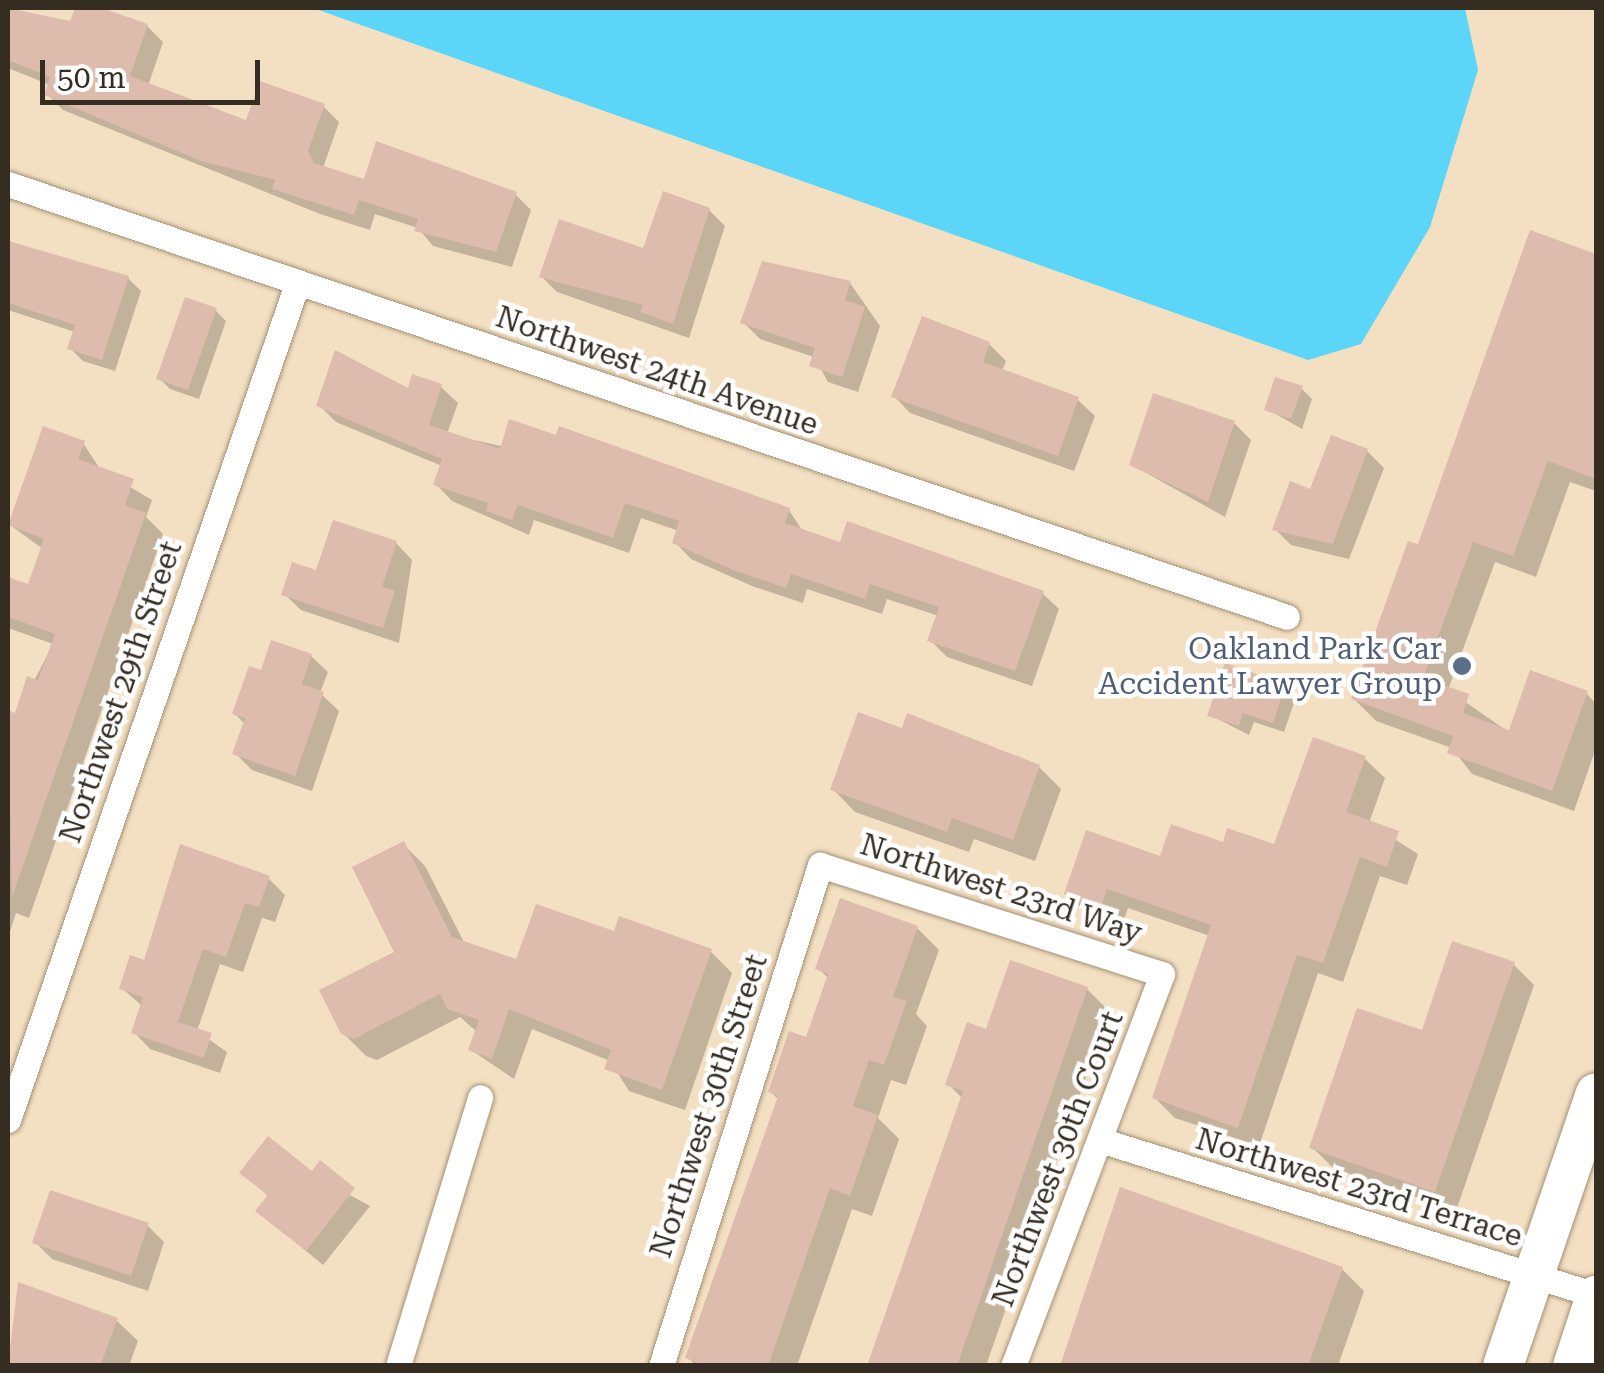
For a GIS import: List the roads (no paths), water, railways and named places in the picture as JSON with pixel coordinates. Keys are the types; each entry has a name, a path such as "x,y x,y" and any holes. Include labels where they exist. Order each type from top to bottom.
{"main road":[{"path":"1504,1366 1596,1094"},
{"path":"1573,1366 1596,1296"}],"street":[{"name":"Northwest 24th Avenue","path":"8,184 1286,617"},
{"name":"Northwest 29th Street","path":"8,1120 297,284"},
{"name":"Northwest 23rd Way","path":"820,866 1162,974"},
{"name":"Northwest 30th Street","path":"661,1366 820,866"},
{"name":"Northwest 30th Court","path":"1013,1366 1102,1141 1162,974"},
{"path":"398,1366 480,1097"},
{"name":"Northwest 23rd Terrace","path":"1102,1141 1596,1296"}],"water":[{"path":"313,8 1465,8 1478,70 1430,227 1361,344 1308,360"}],"place":[{"name":"Oakland Park Car Accident Lawyer Group","path":"1462,666"}]}
